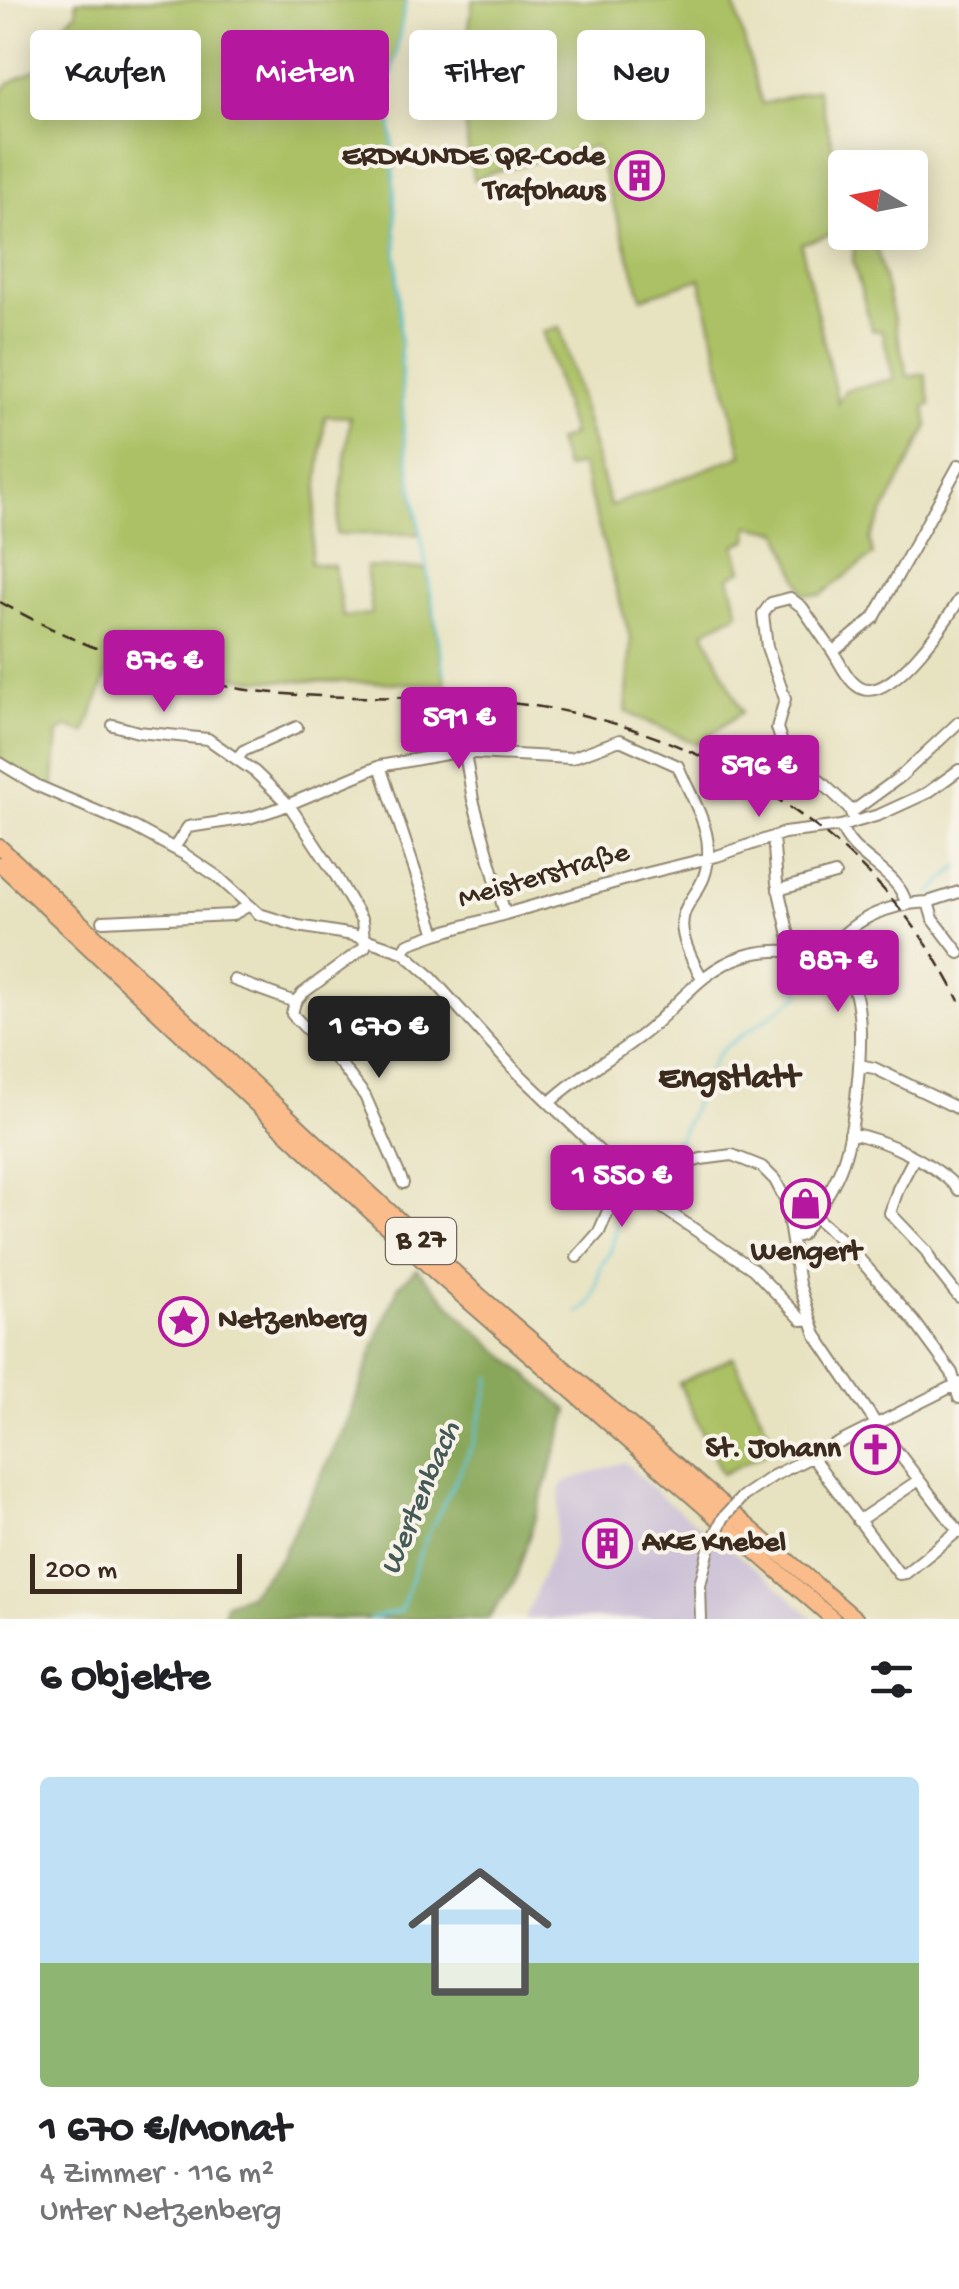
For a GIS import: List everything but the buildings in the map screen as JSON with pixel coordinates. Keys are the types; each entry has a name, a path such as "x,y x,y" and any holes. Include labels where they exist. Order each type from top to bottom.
{"highway":[{"name":"B 27","path":"0,847 479,1295 856,1619"},
{"name":"B 27","path":"0,864 434,1272 833,1619"}],"street":[{"path":"834,652 874,618 959,465"},
{"path":"959,600 944,624 884,688 867,690 855,684 802,607 790,598 776,600 766,608 763,630 785,699 777,728 783,746 854,817 959,722"},
{"path":"113,725 138,732 208,740 237,758 289,805 336,876 362,921 367,939 361,953 294,1002 294,1020 330,1052 365,1096 403,1183"},
{"path":"237,758 297,727"},
{"path":"174,848 193,825 249,818 380,766 465,752 571,758 620,740 678,766 706,834 705,874 685,908 681,924 689,956 702,978"},
{"path":"465,752 472,800 505,914"},
{"path":"0,763 174,848 218,877 248,906 276,920 367,939 403,952 602,1156 625,1171 642,1175 719,1155 743,1157 762,1167 786,1200 808,1319 836,1368 958,1532 906,1573 899,1574 812,1457"},
{"path":"380,766 436,934"},
{"name":"Meisterstraße","path":"403,952 408,944 436,934 772,837 841,826 854,817 913,801 959,770"},
{"path":"841,826 852,847 902,891 906,903"},
{"path":"772,837 778,890 810,956"},
{"path":"778,890 835,874"},
{"path":"810,956 879,911 959,892"},
{"path":"928,902 932,919 959,953"},
{"path":"103,920 232,914 248,906"},
{"path":"549,1103 648,1030 702,978 744,956 810,956 843,972 853,986 858,1010 858,1065 850,1132 836,1179 802,1235 792,1238"},
{"path":"234,980 294,1002"},
{"path":"858,1065 889,1075 959,1109"},
{"path":"850,1132 914,1158 948,1178 959,1190"},
{"path":"914,1158 890,1213 927,1252 959,1297"},
{"path":"577,1257 599,1232 625,1171"},
{"path":"642,1175 650,1200 740,1259 802,1320 808,1319"},
{"path":"814,1216 883,1284 952,1373 959,1398"},
{"path":"701,1619 700,1585 710,1545 724,1517 742,1497 773,1476 957,1384"},
{"path":"858,1521 919,1480"}],"shaded area":[{"path":"624,1462 664,1499 769,1579 814,1619 525,1619 554,1546 561,1488 566,1481"}],"green space":[{"path":"76,0 406,0 390,86 404,436 420,534 336,534 350,417 325,416 310,563 334,566 343,617 372,614 366,567 426,569 446,684 257,680 192,670 117,648 85,733 68,727 58,733 53,793 0,763 0,94 9,83 30,72 30,120 201,120 201,30 57,30 77,12"},
{"path":"473,0 733,0 762,104 817,89 834,150 828,150 828,235 801,244 838,403 845,390 894,379 882,331 872,330 853,261 854,250 877,250 908,377 925,374 931,405 925,406 928,426 870,539 873,555 821,595 804,594 780,532 749,526 748,540 735,545 742,570 729,577 739,613 704,631 742,712 697,744 626,712 631,641 581,465 565,468 557,441 572,435 543,332 560,327 610,506 742,455 700,279 642,298 595,146 474,180 465,120 557,120 557,30 469,30"},
{"path":"417,1269 472,1327 569,1411 515,1581 488,1619 223,1619 226,1603 248,1595 281,1557 349,1419 399,1285"},
{"path":"733,1357 776,1448 722,1474 679,1383"}],"waterway":[{"path":"406,0 390,86 404,437 445,674"},
{"name":"Wertenbach","path":"930,894 959,866"},
{"name":"Wertenbach","path":"813,953 849,924"},
{"name":"Wertenbach","path":"639,1169 679,1139 716,1056 800,995 800,978 807,959"},
{"name":"Wertenbach","path":"578,1313 593,1298 613,1242 624,1192 633,1174"},
{"name":"Wertenbach","path":"370,1619 400,1611 422,1547 474,1442 491,1377"}],"railway":[{"path":"0,602 123,659 221,686 321,696 519,704 586,716 652,736 716,763 776,798 832,840 882,888 924,941 959,1001"}],"place":[{"name":"ERDKUNDE QR-Code Trafohaus","path":"640,175"},
{"name":"Wengert","path":"806,1204"},
{"name":"Netzenberg","path":"183,1321"},
{"name":"St. Johann","path":"876,1450"},
{"name":"AKE Knebel","path":"607,1544"}],"district":[{"name":"Engstlatt","path":"729,1079"}]}
